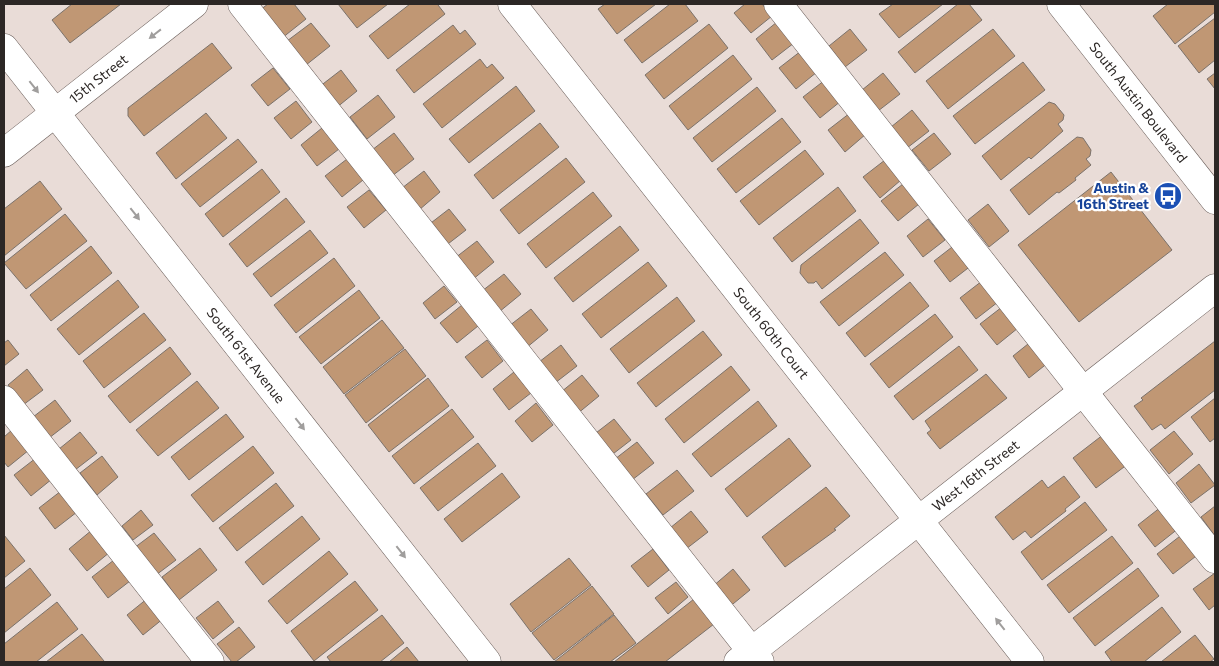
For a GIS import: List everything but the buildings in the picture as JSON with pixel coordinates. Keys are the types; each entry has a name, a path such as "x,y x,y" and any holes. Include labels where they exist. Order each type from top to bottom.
{"street":[{"name":"15th Street","path":"4,153 194,4"},
{"path":"242,4 750,659"},
{"name":"South 60th Court","path":"512,4 1030,662"},
{"path":"778,4 1215,559"},
{"name":"South Austin Boulevard","path":"1061,4 1215,200"},
{"name":"South 61st Avenue","path":"4,48 487,662"},
{"name":"West 16th Street","path":"750,659 919,520 1215,288"},
{"path":"4,400 210,662"}],"place":[{"name":"Austin & 16th Street","path":"1168,196"}]}
